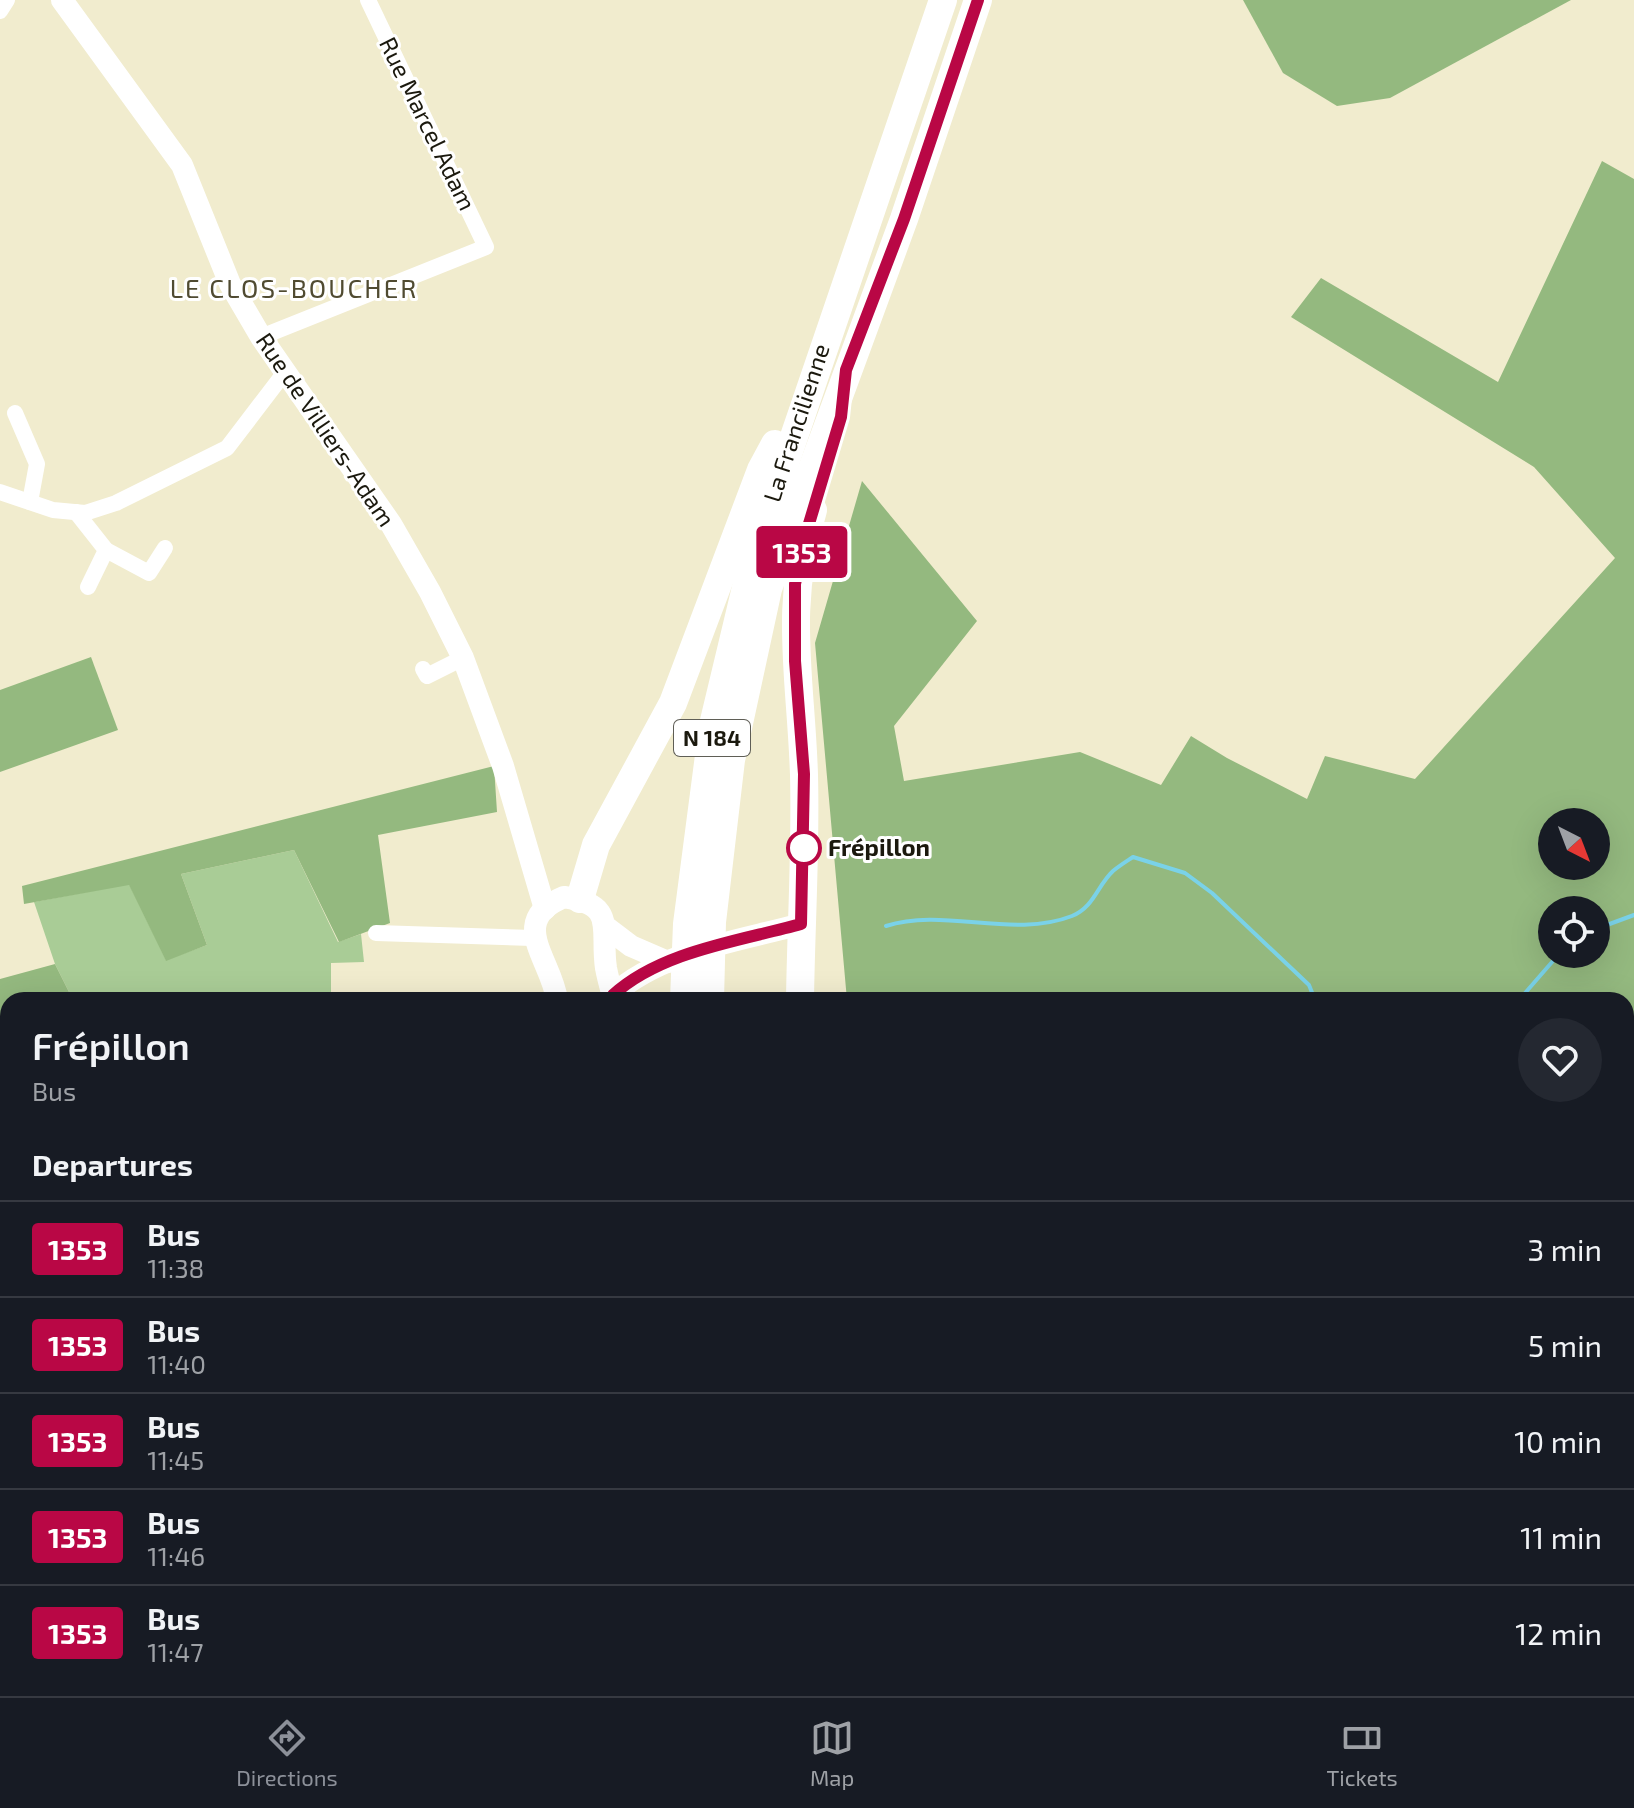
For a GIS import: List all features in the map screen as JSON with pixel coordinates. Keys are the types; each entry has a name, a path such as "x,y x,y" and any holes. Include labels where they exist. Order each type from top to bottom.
{"highway":[{"name":"La Francilienne","path":"700,923 713,725 754,554 812,376 943,0"},
{"name":"La Francilienne","path":"691,985 731,760 768,589 904,219 978,0"},
{"path":"800,992 804,774 795,661 795,584 808,527 841,417 846,370"},
{"path":"563,902 673,703 761,470 812,376"}],"street":[{"path":"0,11 7,0"},
{"name":"Rue de Villiers-Adam","path":"62,0 182,165 230,284 261,337 391,524 463,658 503,766 538,878 563,902"},
{"name":"Rue Marcel Adam","path":"261,337 486,247 368,0"},
{"path":"0,492 53,510 76,512 116,503 227,448 285,372"},
{"path":"15,413 37,464 30,502"},
{"path":"76,512 106,550 149,573 165,548"},
{"path":"88,587 106,550"},
{"path":"423,669 427,676 463,658"},
{"path":"556,992 555,981 533,938 536,922 563,902 599,911 606,927 606,966 612,992"},
{"path":"618,992 630,979 691,985 801,924"},
{"path":"606,927 691,985"},
{"path":"376,933 533,938"}],"green space":[{"path":"1243,0 1571,0 1390,98 1337,106 1283,73"},
{"path":"1602,161 1634,179 1634,992 846,992 815,643 862,481 977,621 894,726 904,781 1080,752 1161,785 1191,736 1307,799 1325,756 1415,779 1615,558 1534,467 1291,317 1321,278 1498,382"},
{"path":"91,657 118,730 0,772 0,690"},
{"path":"494,766 497,812 378,835 390,923 339,942 294,850 181,874 207,945 166,961 129,885 24,904 22,886"},
{"path":"294,850 338,942 361,934 364,962 331,963 331,992 69,992 55,964 34,902 129,884 166,960 207,945 181,874"},
{"path":"55,964 69,992 0,992 0,979"}],"waterway":[{"path":"886,926 931,920 1026,925 1072,916 1090,902 1113,871 1133,857 1185,873 1212,893 1309,985 1312,992"},
{"path":"1610,924 1634,915"},
{"path":"1526,992 1547,968"}],"bus line":[{"name":"1353","path":"616,992 630,979 668,962 801,924 804,774 795,661 795,584 808,527 841,417 846,370 904,219 978,0"}],"place":[{"name":"Frépillon","path":"804,848"}],"district":[{"name":"LE CLOS-BOUCHER","path":"294,289"}]}
